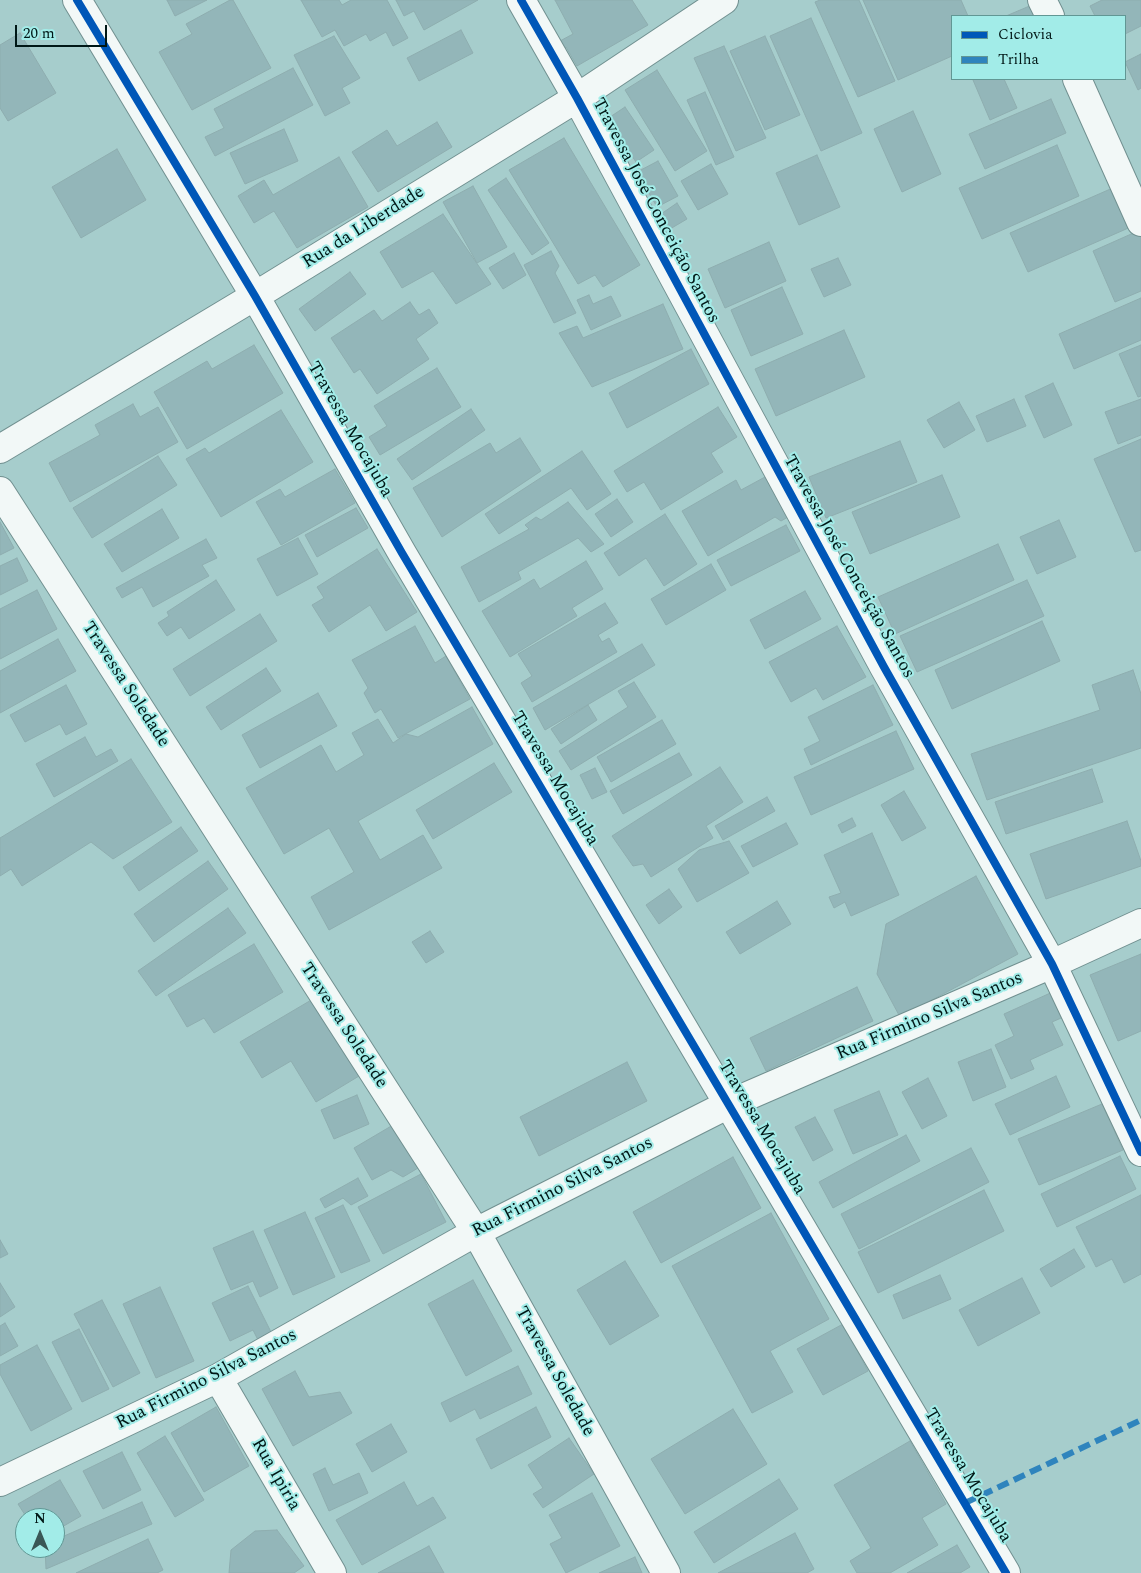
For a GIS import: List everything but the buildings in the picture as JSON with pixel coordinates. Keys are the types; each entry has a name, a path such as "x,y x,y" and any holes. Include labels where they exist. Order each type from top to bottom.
{"street":[{"name":"Travessa Mocajuba","path":"77,0 255,296 402,554 730,1104 1006,1573"},
{"name":"Travessa José Conceição Santos","path":"521,0 577,98 884,667 1052,964 1141,1152"},
{"name":"Rua da Liberdade","path":"0,449 255,296 577,98 724,0"},
{"path":"1042,0 1050,15"},
{"path":"1077,80 1141,222"},
{"name":"Travessa Soledade","path":"0,491 476,1232 666,1573"},
{"name":"Rua Firmino Silva Santos","path":"0,1482 218,1378 476,1232 730,1104 1052,964 1141,923"},
{"name":"Rua Ipiria","path":"218,1378 332,1573"}],"marked path":[{"path":"965,1503 1141,1420"}],"cycle path":[{"path":"77,0 255,296 402,553 1006,1573"},
{"path":"521,0 577,98 884,667 1052,964 1141,1152"}]}
